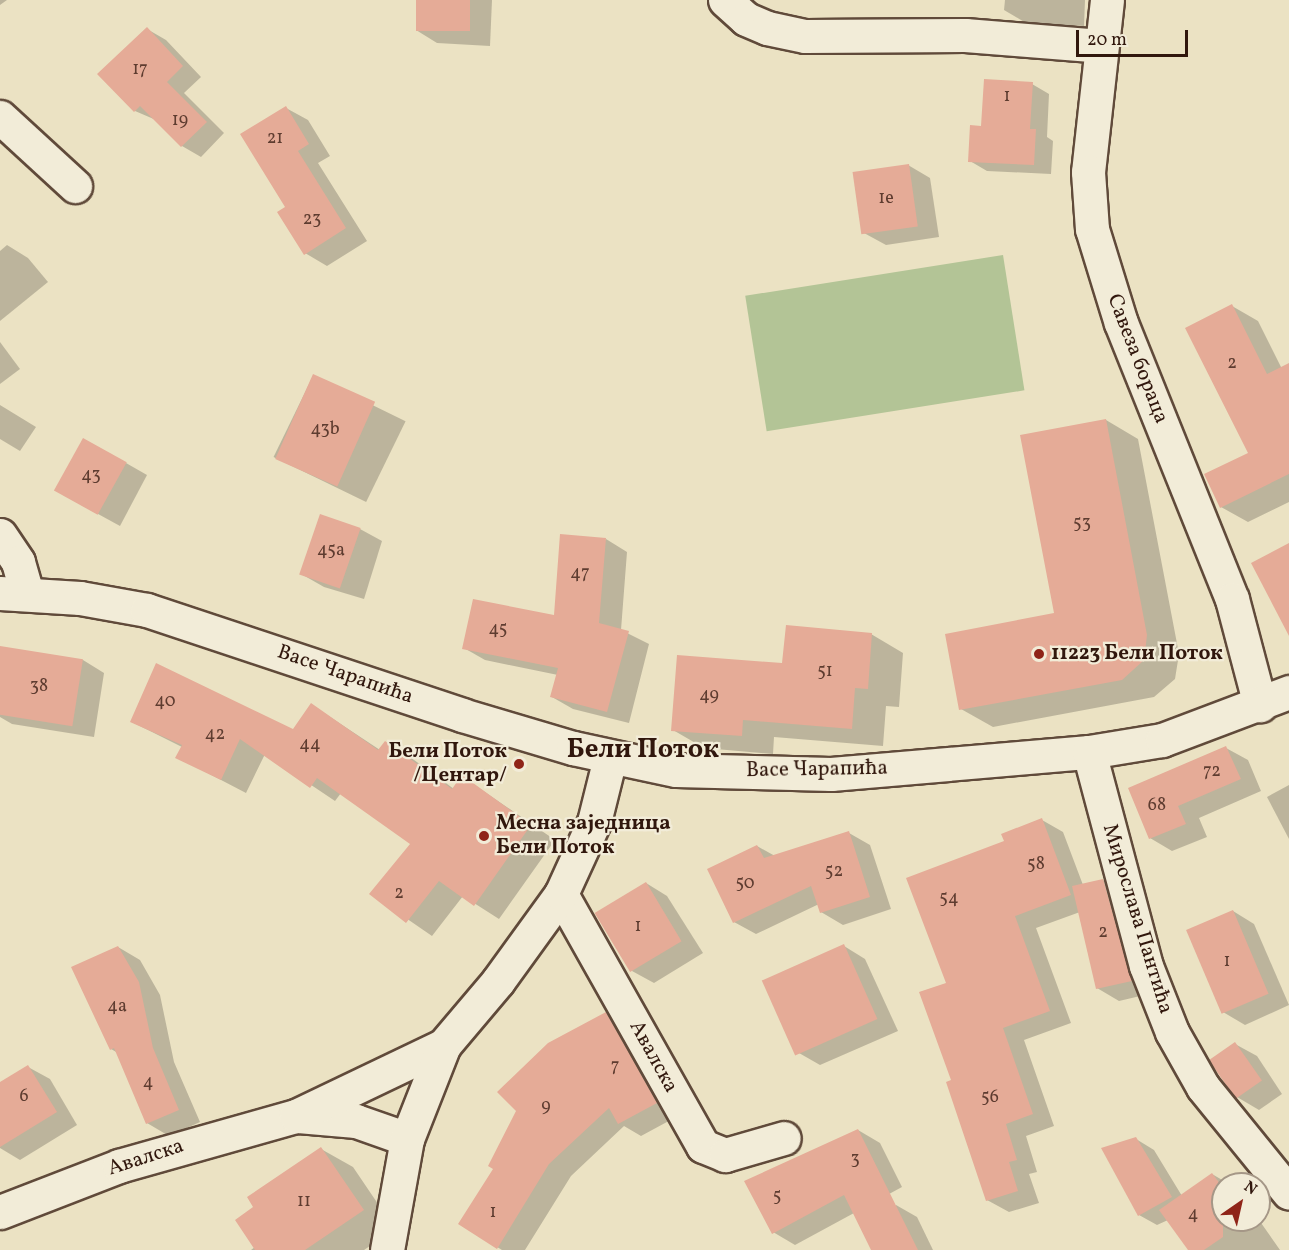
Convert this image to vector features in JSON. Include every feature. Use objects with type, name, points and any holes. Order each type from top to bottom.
[{"type":"street","points":[[725,0],[746,19],[767,28],[805,36],[965,35],[1101,46]]},
{"type":"street","name":"Савеза бораца","points":[[1107,0],[1088,172],[1092,229],[1121,323],[1232,599],[1275,699]]},
{"type":"street","points":[[0,117],[75,186]]},
{"type":"street","points":[[0,535],[18,562],[14,593]]},
{"type":"street","name":"Васе Чарапића","points":[[14,593],[147,610],[462,715],[610,758],[676,770],[831,774],[1089,752],[1162,740],[1275,699]]},
{"type":"street","name":"Мирослава Пантића","points":[[1089,752],[1146,966],[1172,1032],[1203,1087],[1289,1193]]},
{"type":"street","name":"Авалска","points":[[296,1116],[356,1121],[407,1139],[444,1045],[498,981],[561,894],[594,822],[610,758]]},
{"type":"street","name":"Авалска","points":[[561,894],[703,1146],[724,1155],[784,1138]]},
{"type":"street","name":"Авалска","points":[[0,1212],[119,1166],[296,1116],[444,1045]]},
{"type":"street","points":[[387,1250],[407,1139]]},
{"type":"green space","points":[[1003,255],[1024,390],[767,431],[745,296]]},
{"type":"building","points":[[416,0],[470,0],[470,31],[416,31]]},
{"type":"building","points":[[147,27],[183,66],[167,82],[207,122],[181,147],[140,106],[134,112],[97,74]]},
{"type":"building","points":[[984,79],[1033,82],[1030,129],[1036,129],[1034,165],[968,162],[970,125],[981,126]]},
{"type":"building","points":[[286,106],[309,144],[298,151],[346,228],[304,255],[277,212],[285,207],[240,134]]},
{"type":"building","points":[[909,164],[918,226],[861,234],[853,172]]},
{"type":"building","points":[[1232,304],[1267,374],[1289,363],[1289,474],[1220,508],[1204,474],[1248,453],[1185,328]]},
{"type":"building","points":[[313,374],[375,402],[337,487],[275,459]]},
{"type":"building","points":[[1106,419],[1147,635],[1144,660],[1122,680],[959,710],[945,634],[1054,613],[1020,435]]},
{"type":"building","points":[[83,438],[127,462],[98,515],[54,490]]},
{"type":"building","points":[[320,514],[361,528],[340,589],[299,575]]},
{"type":"building","points":[[560,534],[606,538],[599,623],[629,631],[607,712],[550,697],[558,668],[462,649],[473,599],[554,615]]},
{"type":"building","points":[[1289,543],[1289,636],[1251,563]]},
{"type":"building","points":[[786,625],[872,633],[868,689],[855,688],[852,729],[743,720],[742,736],[671,731],[677,655],[782,663]]},
{"type":"building","points":[[0,646],[83,659],[72,726],[0,715]]},
{"type":"building","points":[[156,663],[293,729],[311,703],[378,750],[385,741],[452,789],[462,775],[531,825],[474,906],[439,881],[406,923],[369,894],[410,844],[317,778],[310,788],[240,739],[221,780],[175,758],[182,745],[130,722]]},
{"type":"building","points":[[1226,746],[1241,779],[1178,806],[1186,824],[1149,839],[1128,788]]},
{"type":"building","points":[[1042,818],[1071,895],[1015,916],[1050,1011],[1003,1028],[1033,1114],[1006,1124],[1017,1160],[1009,1162],[1018,1191],[986,1201],[946,1082],[951,1080],[919,992],[946,983],[906,878],[1004,841],[1001,834]]},
{"type":"building","points":[[849,831],[870,897],[820,913],[811,886],[733,923],[707,869],[757,845],[764,858]]},
{"type":"building","points":[[1103,879],[1132,981],[1096,989],[1072,886]]},
{"type":"building","points":[[646,882],[682,941],[630,972],[595,913]]},
{"type":"building","points":[[1233,910],[1269,994],[1222,1014],[1186,930]]},
{"type":"building","points":[[844,944],[877,1019],[795,1056],[762,981]]},
{"type":"building","points":[[118,946],[139,982],[153,1048],[179,1110],[146,1124],[114,1048],[110,1050],[71,967]]},
{"type":"building","points":[[606,1012],[657,1103],[618,1124],[609,1108],[549,1164],[497,1249],[458,1224],[493,1169],[488,1166],[516,1111],[497,1092],[548,1043]]},
{"type":"building","points":[[1235,1042],[1262,1081],[1236,1099],[1209,1060]]},
{"type":"building","points":[[28,1065],[57,1112],[0,1147],[0,1082]]},
{"type":"building","points":[[858,1129],[918,1250],[871,1250],[844,1195],[772,1234],[744,1181]]},
{"type":"building","points":[[1136,1137],[1172,1197],[1138,1216],[1101,1148]]},
{"type":"building","points":[[321,1147],[364,1210],[305,1250],[255,1250],[235,1220],[253,1207],[247,1197]]},
{"type":"building","points":[[1211,1174],[1211,1232],[1223,1232],[1223,1237],[1204,1250],[1188,1250],[1159,1210]]},
{"type":"place","name":"11223 Бели Поток","points":[[1039,654]]},
{"type":"place","name":"Бели Поток /Центар/","points":[[519,764]]},
{"type":"place","name":"Месна заједница Бели Поток","points":[[484,836]]},
{"type":"district","name":"Бели Поток","points":[[643,751]]}]
